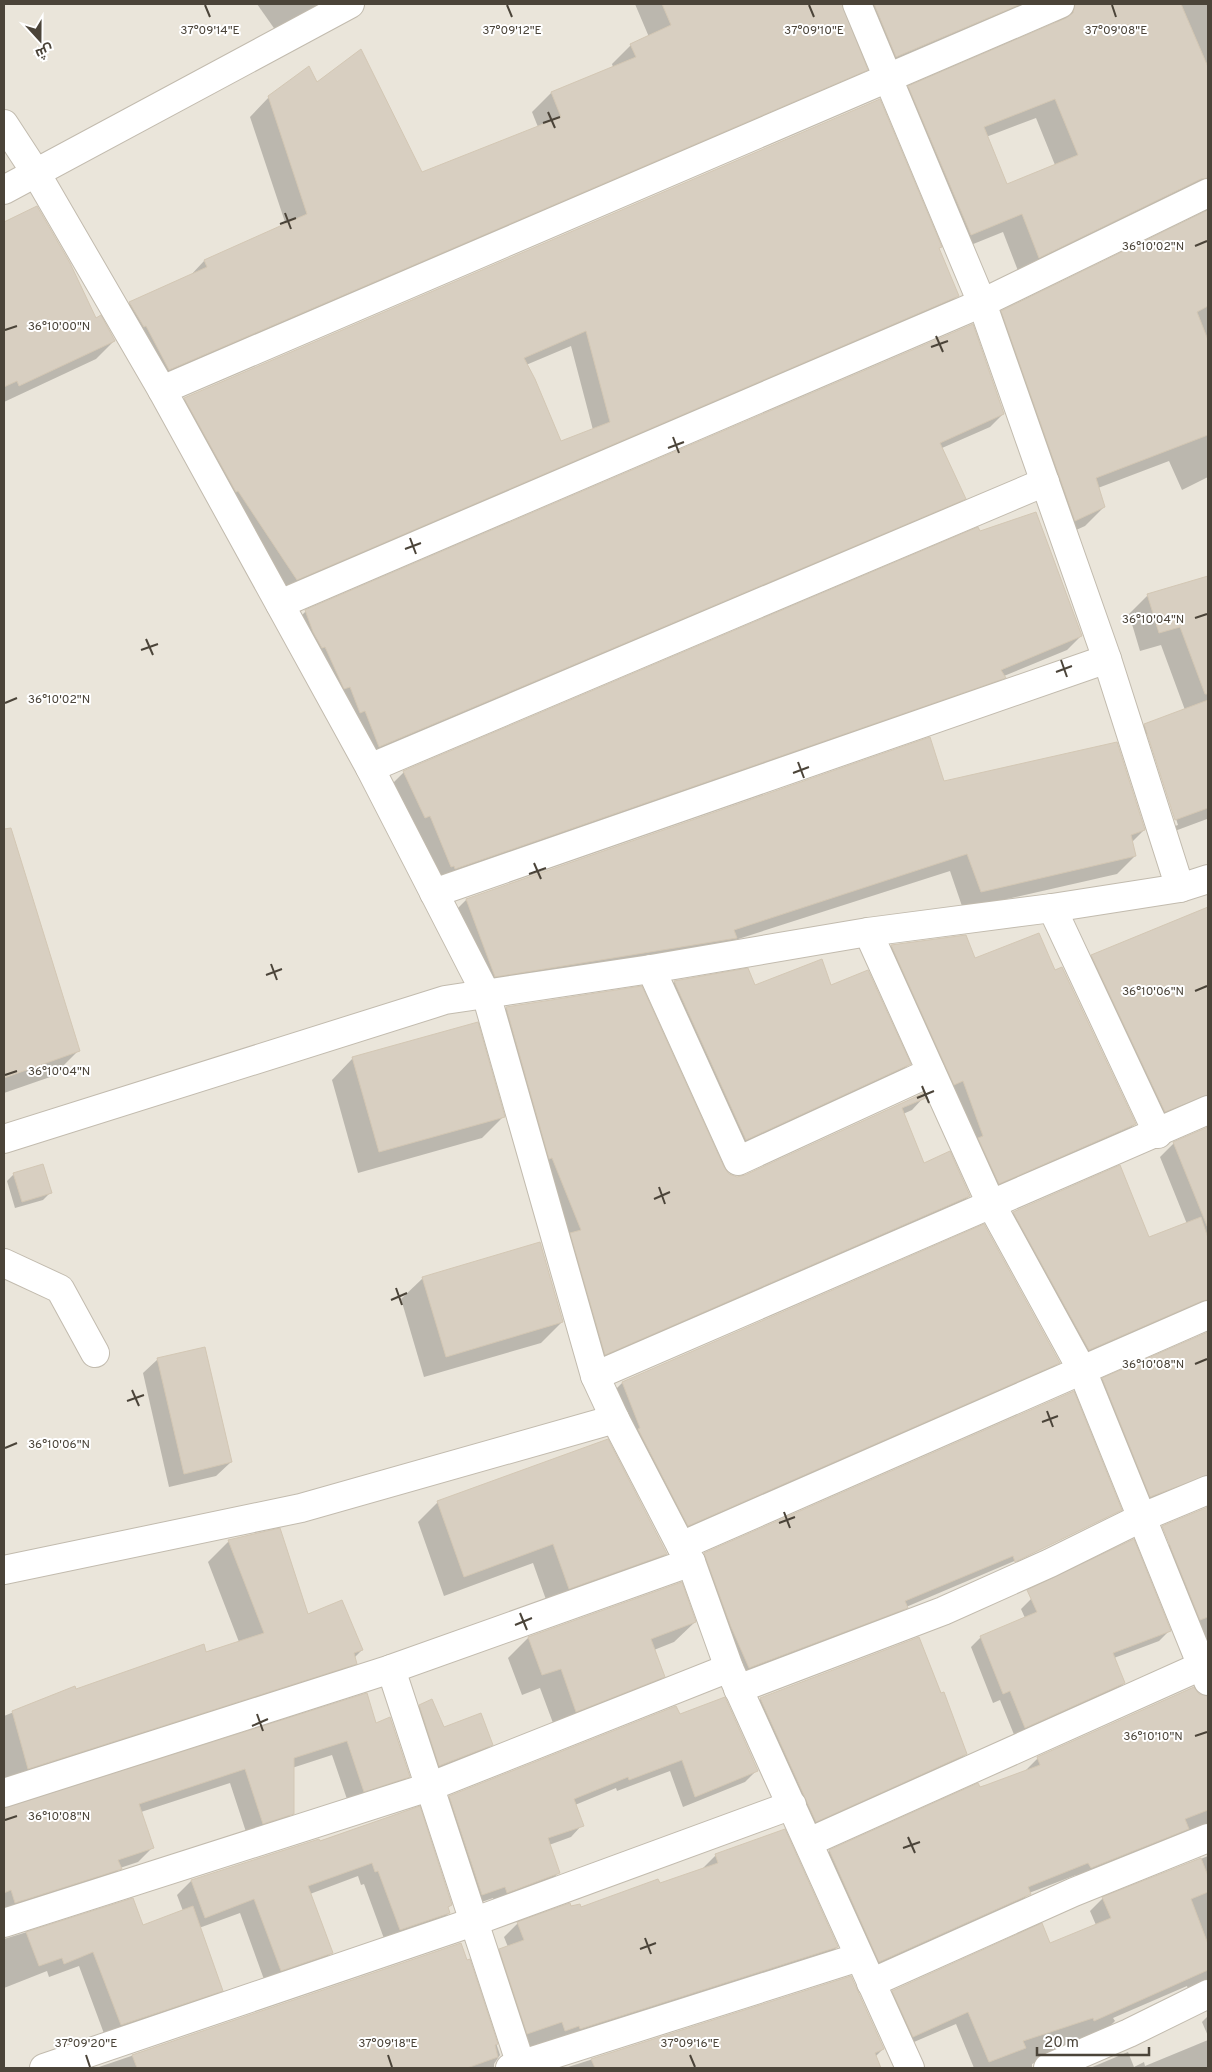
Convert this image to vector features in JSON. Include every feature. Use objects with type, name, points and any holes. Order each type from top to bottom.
[{"type":"street","points":[[4,190],[350,4]]},
{"type":"street","points":[[857,4],[982,304],[1107,659],[1180,888]]},
{"type":"street","points":[[162,390],[1060,4]]},
{"type":"street","points":[[4,124],[36,173],[162,390],[370,768],[486,994],[595,1376],[615,1419],[686,1554],[733,1678],[910,2068]]},
{"type":"street","points":[[280,604],[982,304],[1208,193]]},
{"type":"street","points":[[370,768],[1044,482]]},
{"type":"street","points":[[434,893],[1107,659]]},
{"type":"street","points":[[4,1139],[445,1000],[651,969],[868,932],[1052,908],[1180,888],[1208,878]]},
{"type":"street","points":[[1052,908],[1158,1134]]},
{"type":"street","points":[[809,1842],[1206,1670],[1082,1370],[991,1204],[868,932]]},
{"type":"street","points":[[651,969],[738,1161],[931,1072]]},
{"type":"street","points":[[595,1376],[991,1204],[1158,1134],[1208,1110]]},
{"type":"street","points":[[4,1264],[60,1289],[95,1352]]},
{"type":"street","points":[[4,1793],[391,1669],[686,1554],[1082,1370],[1208,1315]]},
{"type":"street","points":[[4,1570],[301,1508],[615,1419]]},
{"type":"street","points":[[4,1923],[429,1787],[733,1678],[943,1611],[1050,1563],[1143,1517],[1208,1490]]},
{"type":"street","points":[[391,1669],[473,1922],[517,2067],[859,1957]]},
{"type":"street","points":[[44,2068],[473,1922],[792,1805]]},
{"type":"street","points":[[871,1983],[1074,1892],[1208,1838]]},
{"type":"street","points":[[1048,2068],[1129,2033],[1208,1994]]},
{"type":"shaded area","points":[[4,4],[1208,4],[1208,2068],[4,2068]]},
{"type":"building","points":[[662,4],[842,4],[868,70],[169,370],[146,326],[144,327],[129,302],[207,267],[204,260],[307,214],[268,96],[309,66],[317,82],[361,49],[422,172],[561,117],[551,92],[636,57],[630,44],[671,25]]},
{"type":"building","points":[[874,4],[1021,4],[896,57]]},
{"type":"building","points":[[1075,4],[1181,4],[1208,67],[1208,178],[1201,179],[1039,258],[1022,214],[971,235],[908,86],[1066,18],[1073,13]],"holes":[[[1055,99],[1078,155],[1007,184],[984,127]]]},
{"type":"building","points":[[880,99],[942,247],[939,248],[959,296],[297,580],[238,491],[236,492],[184,398]],"holes":[[[586,331],[610,422],[561,441],[524,358]]]},
{"type":"building","points":[[37,206],[70,263],[96,318],[101,315],[115,341],[19,386],[17,381],[4,387],[4,222]]},
{"type":"building","points":[[1208,210],[1208,306],[1197,312],[1208,340],[1208,435],[1096,478],[1105,507],[1075,521],[1001,311]]},
{"type":"building","points":[[973,324],[1004,414],[940,443],[966,499],[379,747],[365,711],[360,713],[350,687],[344,689],[325,647],[322,648],[313,632],[305,610]]},
{"type":"building","points":[[1036,512],[1082,636],[1001,670],[1006,678],[455,869],[454,866],[451,867],[430,816],[425,818],[403,771],[978,527],[980,531]]},
{"type":"building","points":[[1208,576],[1208,694],[1205,694],[1180,627],[1159,633],[1147,594]]},
{"type":"building","points":[[1208,700],[1208,808],[1175,820],[1144,724]]},
{"type":"building","points":[[930,737],[944,781],[1117,742],[1145,830],[1131,835],[1136,856],[981,892],[967,854],[734,930],[737,938],[495,977],[466,899]]},
{"type":"building","points":[[11,828],[80,1051],[4,1078],[4,829]]},
{"type":"building","points":[[1208,907],[1208,1095],[1165,1112],[1091,955]]},
{"type":"building","points":[[1039,933],[1055,970],[1062,967],[1136,1124],[999,1184],[978,1138],[983,1136],[963,1081],[954,1085],[891,945],[966,935],[975,958]]},
{"type":"building","points":[[822,959],[831,985],[868,970],[911,1064],[746,1140],[674,981],[748,968],[755,985]]},
{"type":"building","points":[[642,986],[724,1167],[729,1174],[737,1177],[745,1175],[924,1093],[926,1098],[902,1108],[924,1163],[950,1151],[970,1196],[605,1355],[570,1233],[581,1230],[552,1158],[549,1159],[506,1007]]},
{"type":"building","points":[[478,1022],[505,1117],[379,1152],[352,1057]]},
{"type":"building","points":[[1208,1127],[1208,1226],[1207,1226],[1173,1142]]},
{"type":"building","points":[[43,1164],[52,1193],[22,1202],[13,1173]]},
{"type":"building","points":[[1120,1165],[1149,1237],[1201,1217],[1208,1238],[1208,1300],[1089,1350],[1013,1212]]},
{"type":"building","points":[[984,1224],[1060,1363],[688,1526],[638,1429],[640,1428],[622,1382]]},
{"type":"building","points":[[540,1242],[563,1322],[446,1357],[422,1277]]},
{"type":"building","points":[[1208,1332],[1208,1475],[1150,1497],[1102,1378]]},
{"type":"building","points":[[205,1347],[232,1462],[184,1474],[157,1358]]},
{"type":"building","points":[[1074,1391],[1122,1510],[1015,1562],[1013,1556],[905,1601],[908,1608],[749,1668],[731,1627],[704,1553]]},
{"type":"building","points":[[608,1439],[667,1554],[569,1589],[553,1544],[464,1577],[437,1501]]},
{"type":"building","points":[[1208,1507],[1208,1617],[1200,1620],[1162,1526]]},
{"type":"building","points":[[280,1528],[308,1614],[342,1600],[363,1650],[354,1653],[357,1664],[28,1769],[12,1711],[75,1686],[76,1689],[204,1644],[206,1652],[264,1633],[228,1540]]},
{"type":"building","points":[[1134,1539],[1171,1631],[1113,1653],[1125,1683],[1025,1728],[1010,1691],[1003,1694],[980,1636],[1037,1612],[1027,1590]]},
{"type":"building","points":[[682,1582],[696,1622],[651,1639],[665,1677],[576,1712],[561,1669],[542,1675],[528,1637]]},
{"type":"building","points":[[919,1637],[941,1693],[944,1692],[967,1754],[816,1822],[760,1698]]},
{"type":"building","points":[[1194,1687],[1199,1694],[1208,1696],[1208,1810],[1185,1819],[1189,1829],[1091,1868],[1088,1863],[1028,1887],[1031,1894],[879,1962],[829,1850],[978,1783],[980,1787],[1040,1765],[1037,1757]]},
{"type":"building","points":[[367,1693],[376,1723],[390,1717],[410,1777],[364,1792],[347,1741],[294,1758],[294,1814],[263,1824],[245,1769],[139,1804],[154,1848],[118,1860],[122,1869],[15,1903],[11,1890],[4,1893],[4,1808]]},
{"type":"building","points":[[725,1697],[758,1771],[695,1797],[682,1760],[629,1780],[628,1777],[574,1799],[584,1826],[548,1838],[560,1873],[507,1893],[505,1887],[482,1895],[449,1796],[676,1706],[680,1714]]},
{"type":"building","points":[[432,1699],[444,1727],[481,1713],[493,1745],[439,1766],[419,1705]]},
{"type":"building","points":[[420,1806],[452,1905],[448,1907],[450,1913],[400,1930],[378,1871],[375,1872],[372,1863],[308,1886],[333,1953],[281,1971],[254,1899],[205,1918],[191,1880],[319,1839],[320,1841]]},
{"type":"building","points":[[785,1829],[838,1947],[580,2029],[579,2026],[565,2031],[562,2022],[527,2034],[499,1949],[524,1940],[517,1922],[570,1903],[571,1906],[580,1904],[581,1907],[658,1879],[660,1883],[718,1863],[715,1854]]},
{"type":"building","points":[[1201,1858],[1208,1876],[1208,1892],[1191,1899],[1208,1944],[1208,1970],[1094,2021],[1093,2018],[1023,2041],[1026,2048],[989,2062],[968,2012],[913,2037],[892,1991],[1042,1923],[1050,1943],[1111,1918],[1102,1897]]},
{"type":"building","points":[[133,1898],[143,1925],[193,1906],[223,1991],[121,2025],[93,1952],[64,1964],[62,1958],[39,1966],[26,1932]]},
{"type":"building","points":[[461,1943],[467,1960],[470,1959],[498,2044],[495,2045],[498,2057],[467,2068],[137,2068],[132,2055]]},
{"type":"building","points":[[851,1976],[884,2049],[875,2053],[881,2068],[595,2068],[591,2059]]}]
